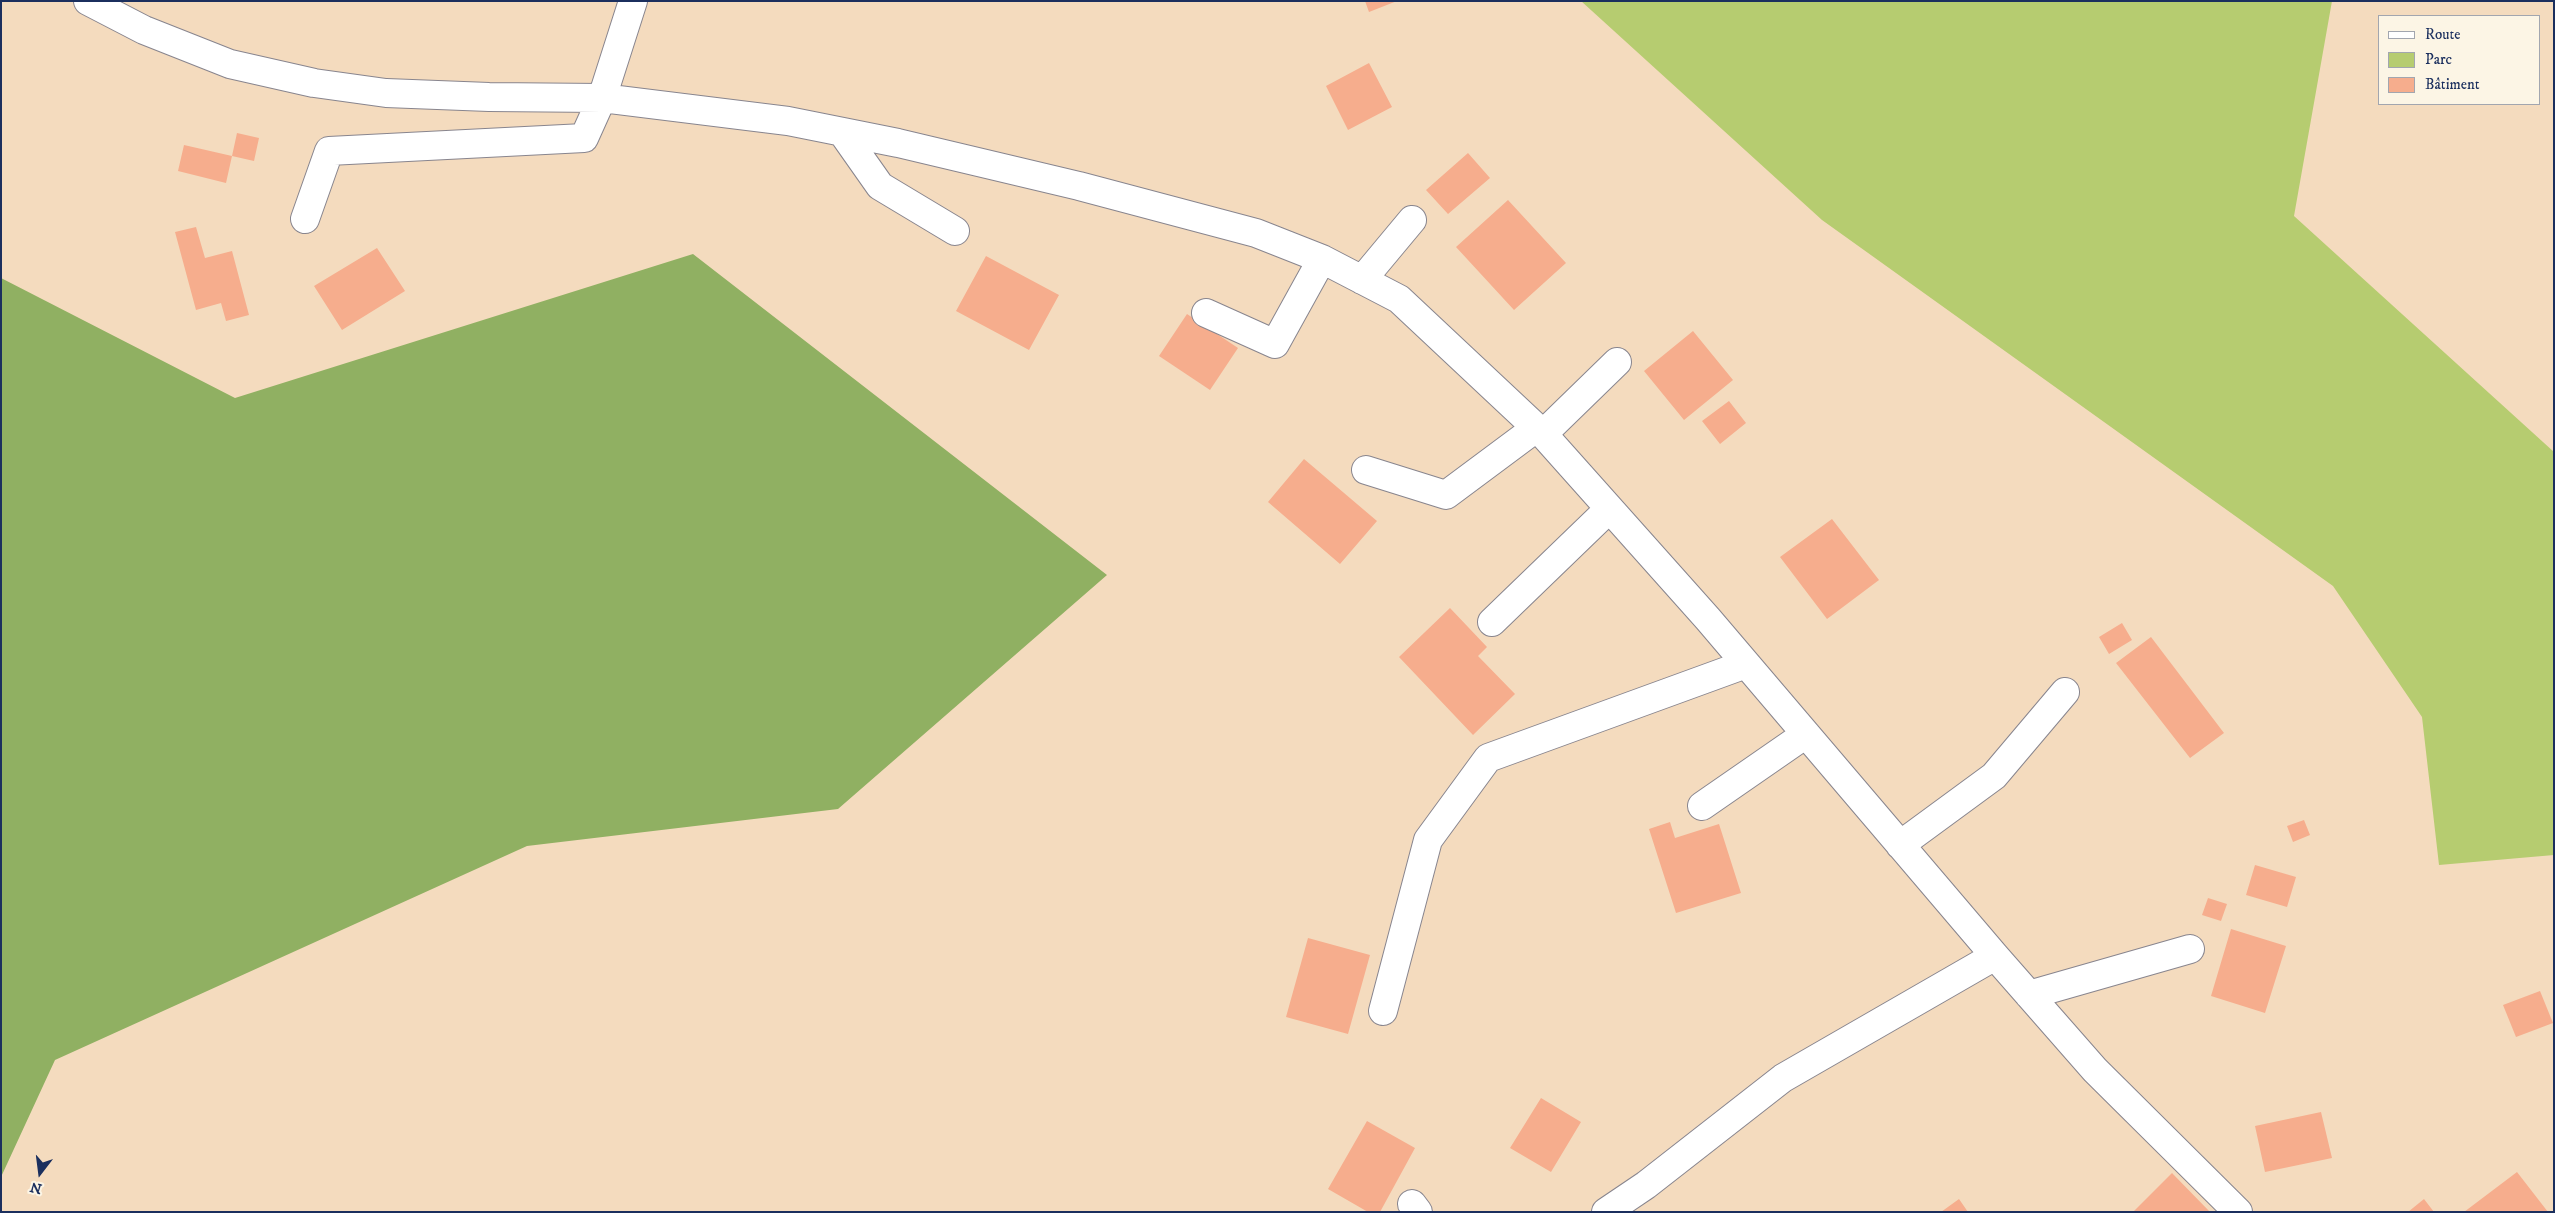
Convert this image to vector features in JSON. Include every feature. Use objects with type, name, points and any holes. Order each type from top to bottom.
[{"type":"street","points":[[88,1],[144,30],[230,64],[314,83],[386,93],[489,97],[602,98],[788,121],[842,132],[1079,186],[1256,233],[1322,259],[1399,299],[1539,431],[1746,664],[1995,956],[2096,1070],[2238,1212]]},
{"type":"street","points":[[305,219],[329,151],[584,138],[602,98],[633,1]]},
{"type":"street","points":[[842,132],[880,186],[955,231]]},
{"type":"street","points":[[1362,280],[1412,220]]},
{"type":"street","points":[[1206,313],[1275,344],[1322,259]]},
{"type":"street","points":[[1366,470],[1446,494],[1539,431],[1617,362]]},
{"type":"street","points":[[1492,622],[1609,508]]},
{"type":"street","points":[[1383,1011],[1428,840],[1488,758],[1746,664]]},
{"type":"street","points":[[1900,845],[1994,776],[2065,692]]},
{"type":"street","points":[[1702,806],[1806,734]]},
{"type":"street","points":[[2029,995],[2190,949]]},
{"type":"street","points":[[1606,1212],[1646,1185],[1783,1078],[1995,956]]},
{"type":"green space","points":[[1581,1],[2332,1],[2294,216],[2554,452],[2554,855],[2439,865],[2422,717],[2333,586],[1822,220]]},
{"type":"green space","points":[[693,254],[1107,575],[838,809],[527,846],[55,1060],[1,1177],[1,278],[235,398]]},
{"type":"building","points":[[1365,1],[1397,1],[1369,12]]},
{"type":"building","points":[[1369,63],[1392,107],[1348,130],[1326,86]]},
{"type":"building","points":[[237,133],[259,138],[254,161],[232,156]]},
{"type":"building","points":[[184,145],[232,156],[226,183],[178,171]]},
{"type":"building","points":[[1468,153],[1490,178],[1448,214],[1426,190]]},
{"type":"building","points":[[1508,200],[1566,263],[1514,310],[1456,247]]},
{"type":"building","points":[[196,227],[205,258],[232,251],[249,315],[226,321],[221,303],[196,310],[175,232]]},
{"type":"building","points":[[377,248],[405,291],[342,330],[314,286]]},
{"type":"building","points":[[986,256],[1059,295],[1029,350],[956,311]]},
{"type":"building","points":[[1187,314],[1238,348],[1210,390],[1159,356]]},
{"type":"building","points":[[1693,331],[1733,380],[1684,420],[1644,371]]},
{"type":"building","points":[[1729,401],[1746,423],[1720,444],[1702,421]]},
{"type":"building","points":[[1304,459],[1377,521],[1340,564],[1268,502]]},
{"type":"building","points":[[1832,519],[1879,580],[1827,619],[1780,557]]},
{"type":"building","points":[[1450,608],[1487,647],[1478,656],[1515,694],[1473,735],[1399,657]]},
{"type":"building","points":[[2122,623],[2132,640],[2109,654],[2099,637]]},
{"type":"building","points":[[2151,637],[2224,733],[2190,758],[2116,663]]},
{"type":"building","points":[[2304,820],[2310,835],[2293,842],[2287,826]]},
{"type":"building","points":[[1670,822],[1675,838],[1719,824],[1741,893],[1676,913],[1649,829]]},
{"type":"building","points":[[2255,865],[2296,877],[2287,907],[2246,895]]},
{"type":"building","points":[[2208,898],[2227,904],[2221,921],[2202,915]]},
{"type":"building","points":[[2231,929],[2286,946],[2265,1013],[2211,996]]},
{"type":"building","points":[[1308,938],[1370,955],[1348,1034],[1286,1017]]},
{"type":"building","points":[[2540,991],[2553,1023],[2516,1037],[2503,1005]]},
{"type":"building","points":[[1541,1098],[1581,1122],[1551,1172],[1510,1148]]},
{"type":"building","points":[[2321,1112],[2332,1158],[2265,1172],[2255,1126]]},
{"type":"building","points":[[1367,1121],[1415,1148],[1380,1212],[1368,1212],[1328,1189]]},
{"type":"building","points":[[2517,1172],[2548,1212],[2464,1212]]},
{"type":"building","points":[[2172,1173],[2210,1212],[2133,1212]]},
{"type":"building","points":[[1959,1199],[1968,1212],[1941,1212]]},
{"type":"building","points":[[2424,1199],[2434,1212],[2408,1212]]}]
